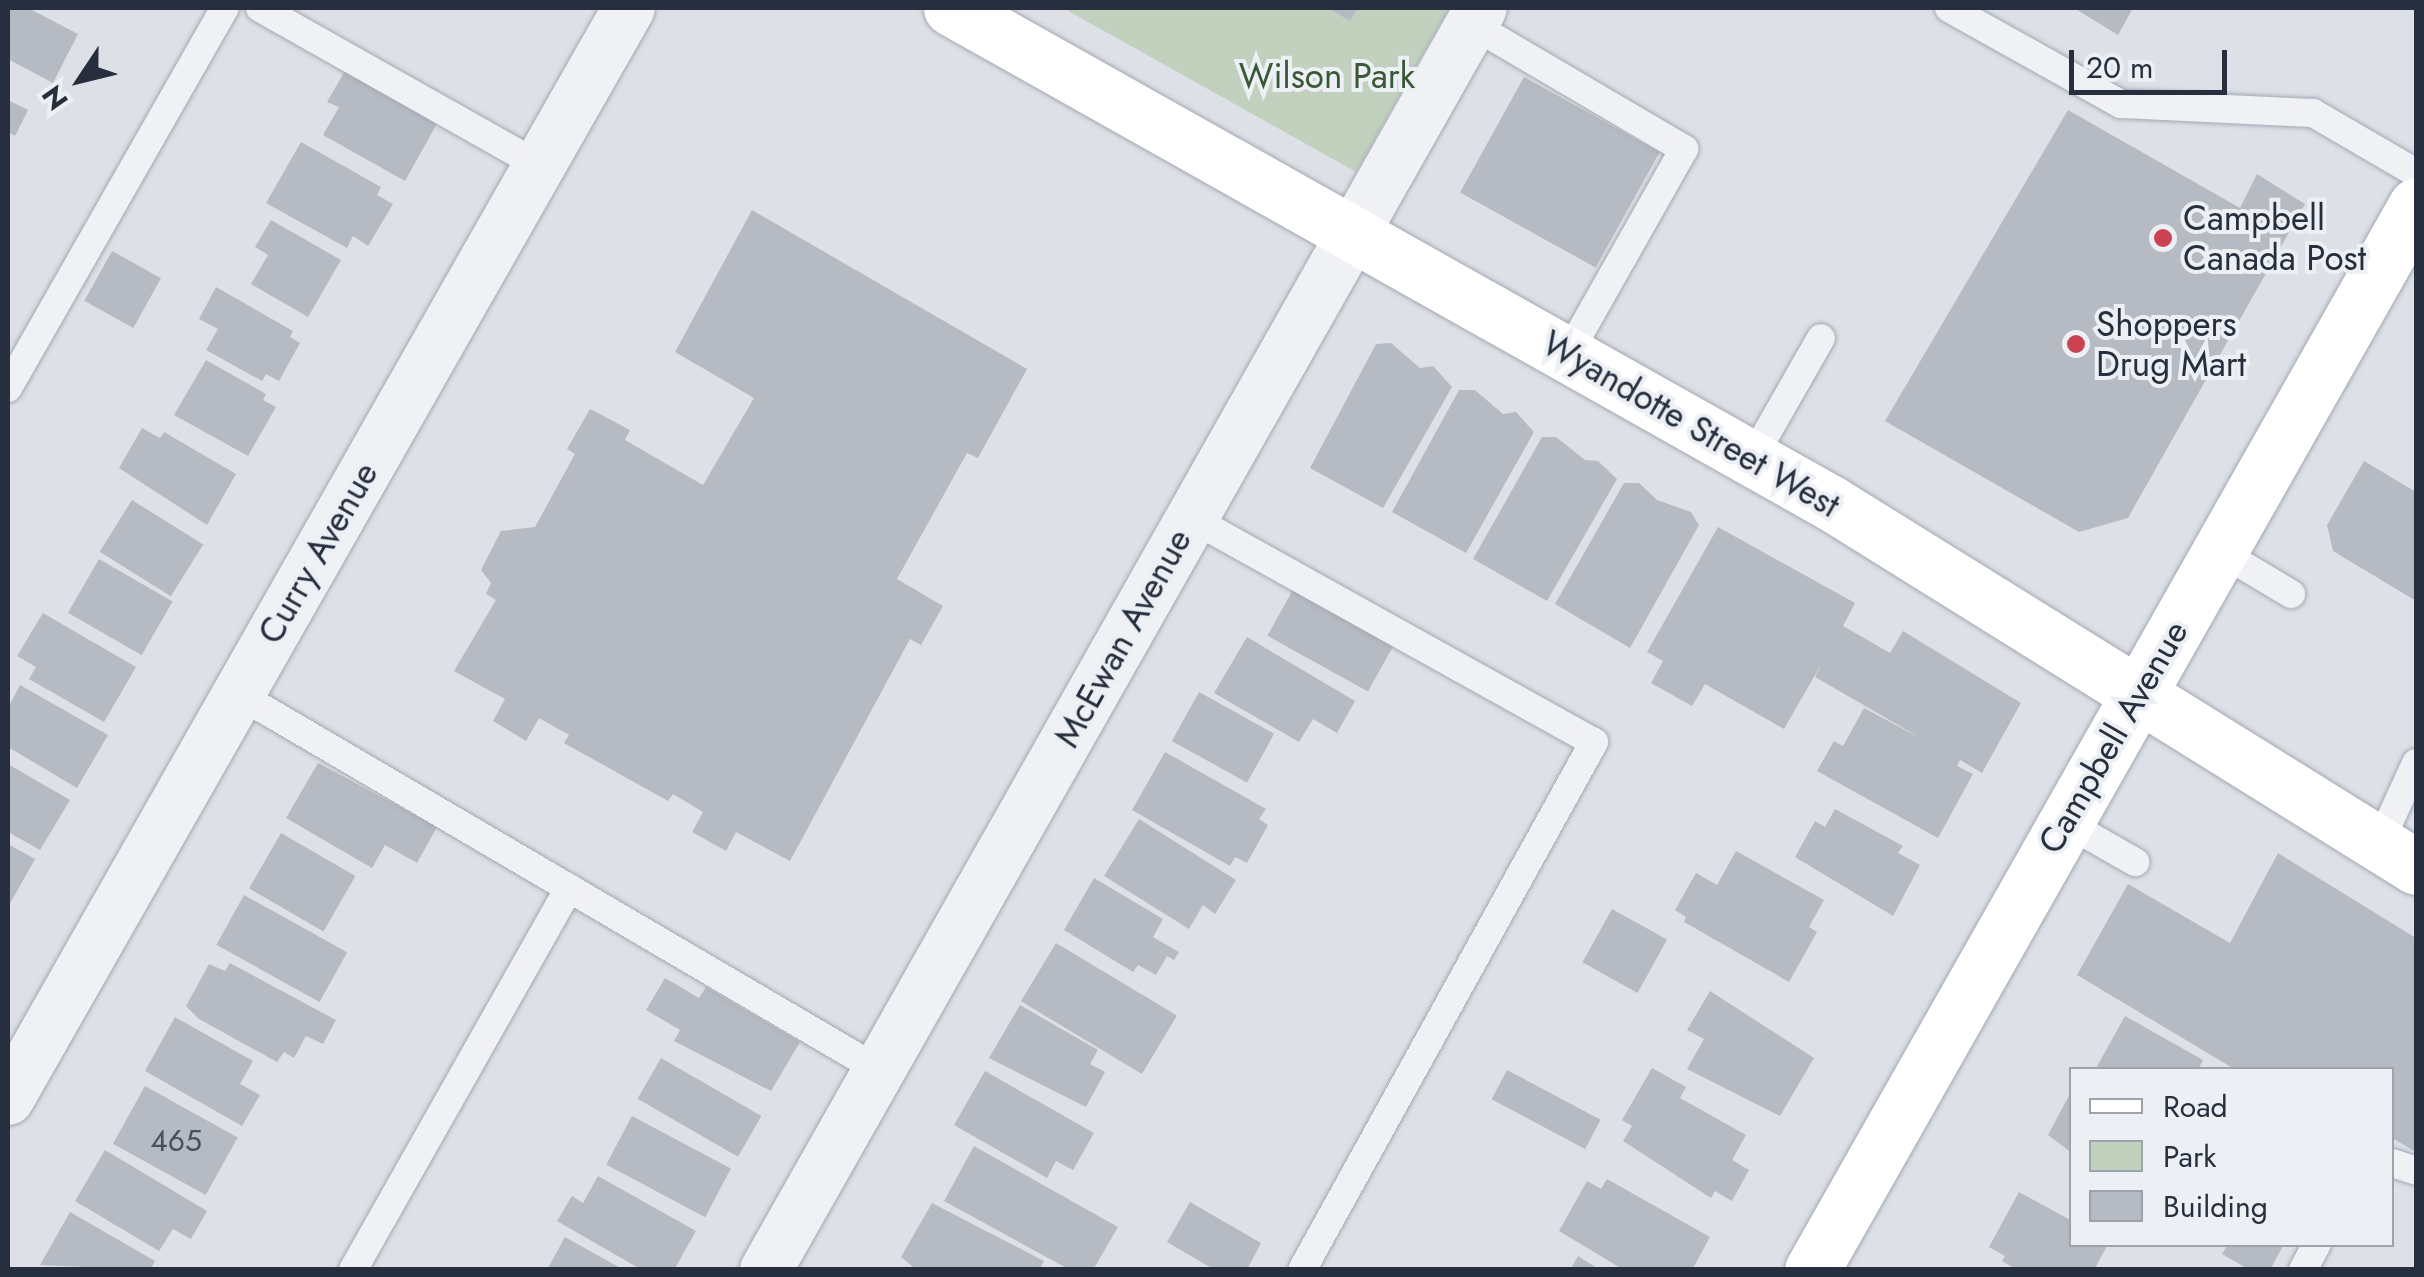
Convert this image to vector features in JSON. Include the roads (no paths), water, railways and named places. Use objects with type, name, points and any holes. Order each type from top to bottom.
[{"type":"main road","name":"Wyandotte Street West","points":[[951,8],[1752,459],[2398,855]]},
{"type":"main road","name":"Campbell Avenue","points":[[1812,1270],[2416,205]]},
{"type":"street","name":"Curry Avenue","points":[[8,1099],[629,8]]},
{"type":"street","name":"McEwan Avenue","points":[[766,1270],[1476,16]]},
{"type":"lane","points":[[8,388],[226,8]]},
{"type":"lane","points":[[260,8],[539,165]]},
{"type":"lane","points":[[1949,8],[2120,104],[2312,113],[2416,174]]},
{"type":"lane","points":[[1476,16],[1684,149],[1568,354]]},
{"type":"lane","points":[[1752,459],[1821,338]]},
{"type":"lane","points":[[1191,518],[1594,742],[1302,1270]]},
{"type":"lane","points":[[2219,551],[2291,594]]},
{"type":"lane","points":[[238,694],[879,1070]]},
{"type":"lane","points":[[2398,855],[2416,763]]},
{"type":"lane","points":[[2065,822],[2134,862]]},
{"type":"lane","points":[[353,1270],[570,888]]},
{"type":"lane","points":[[2303,1270],[2315,1247]]},
{"type":"place","name":"Campbell Canada Post","points":[[2163,238]]},
{"type":"place","name":"Shoppers Drug Mart","points":[[2076,344]]},
{"type":"park label","name":"Wilson Park","points":[[1327,76]]}]
